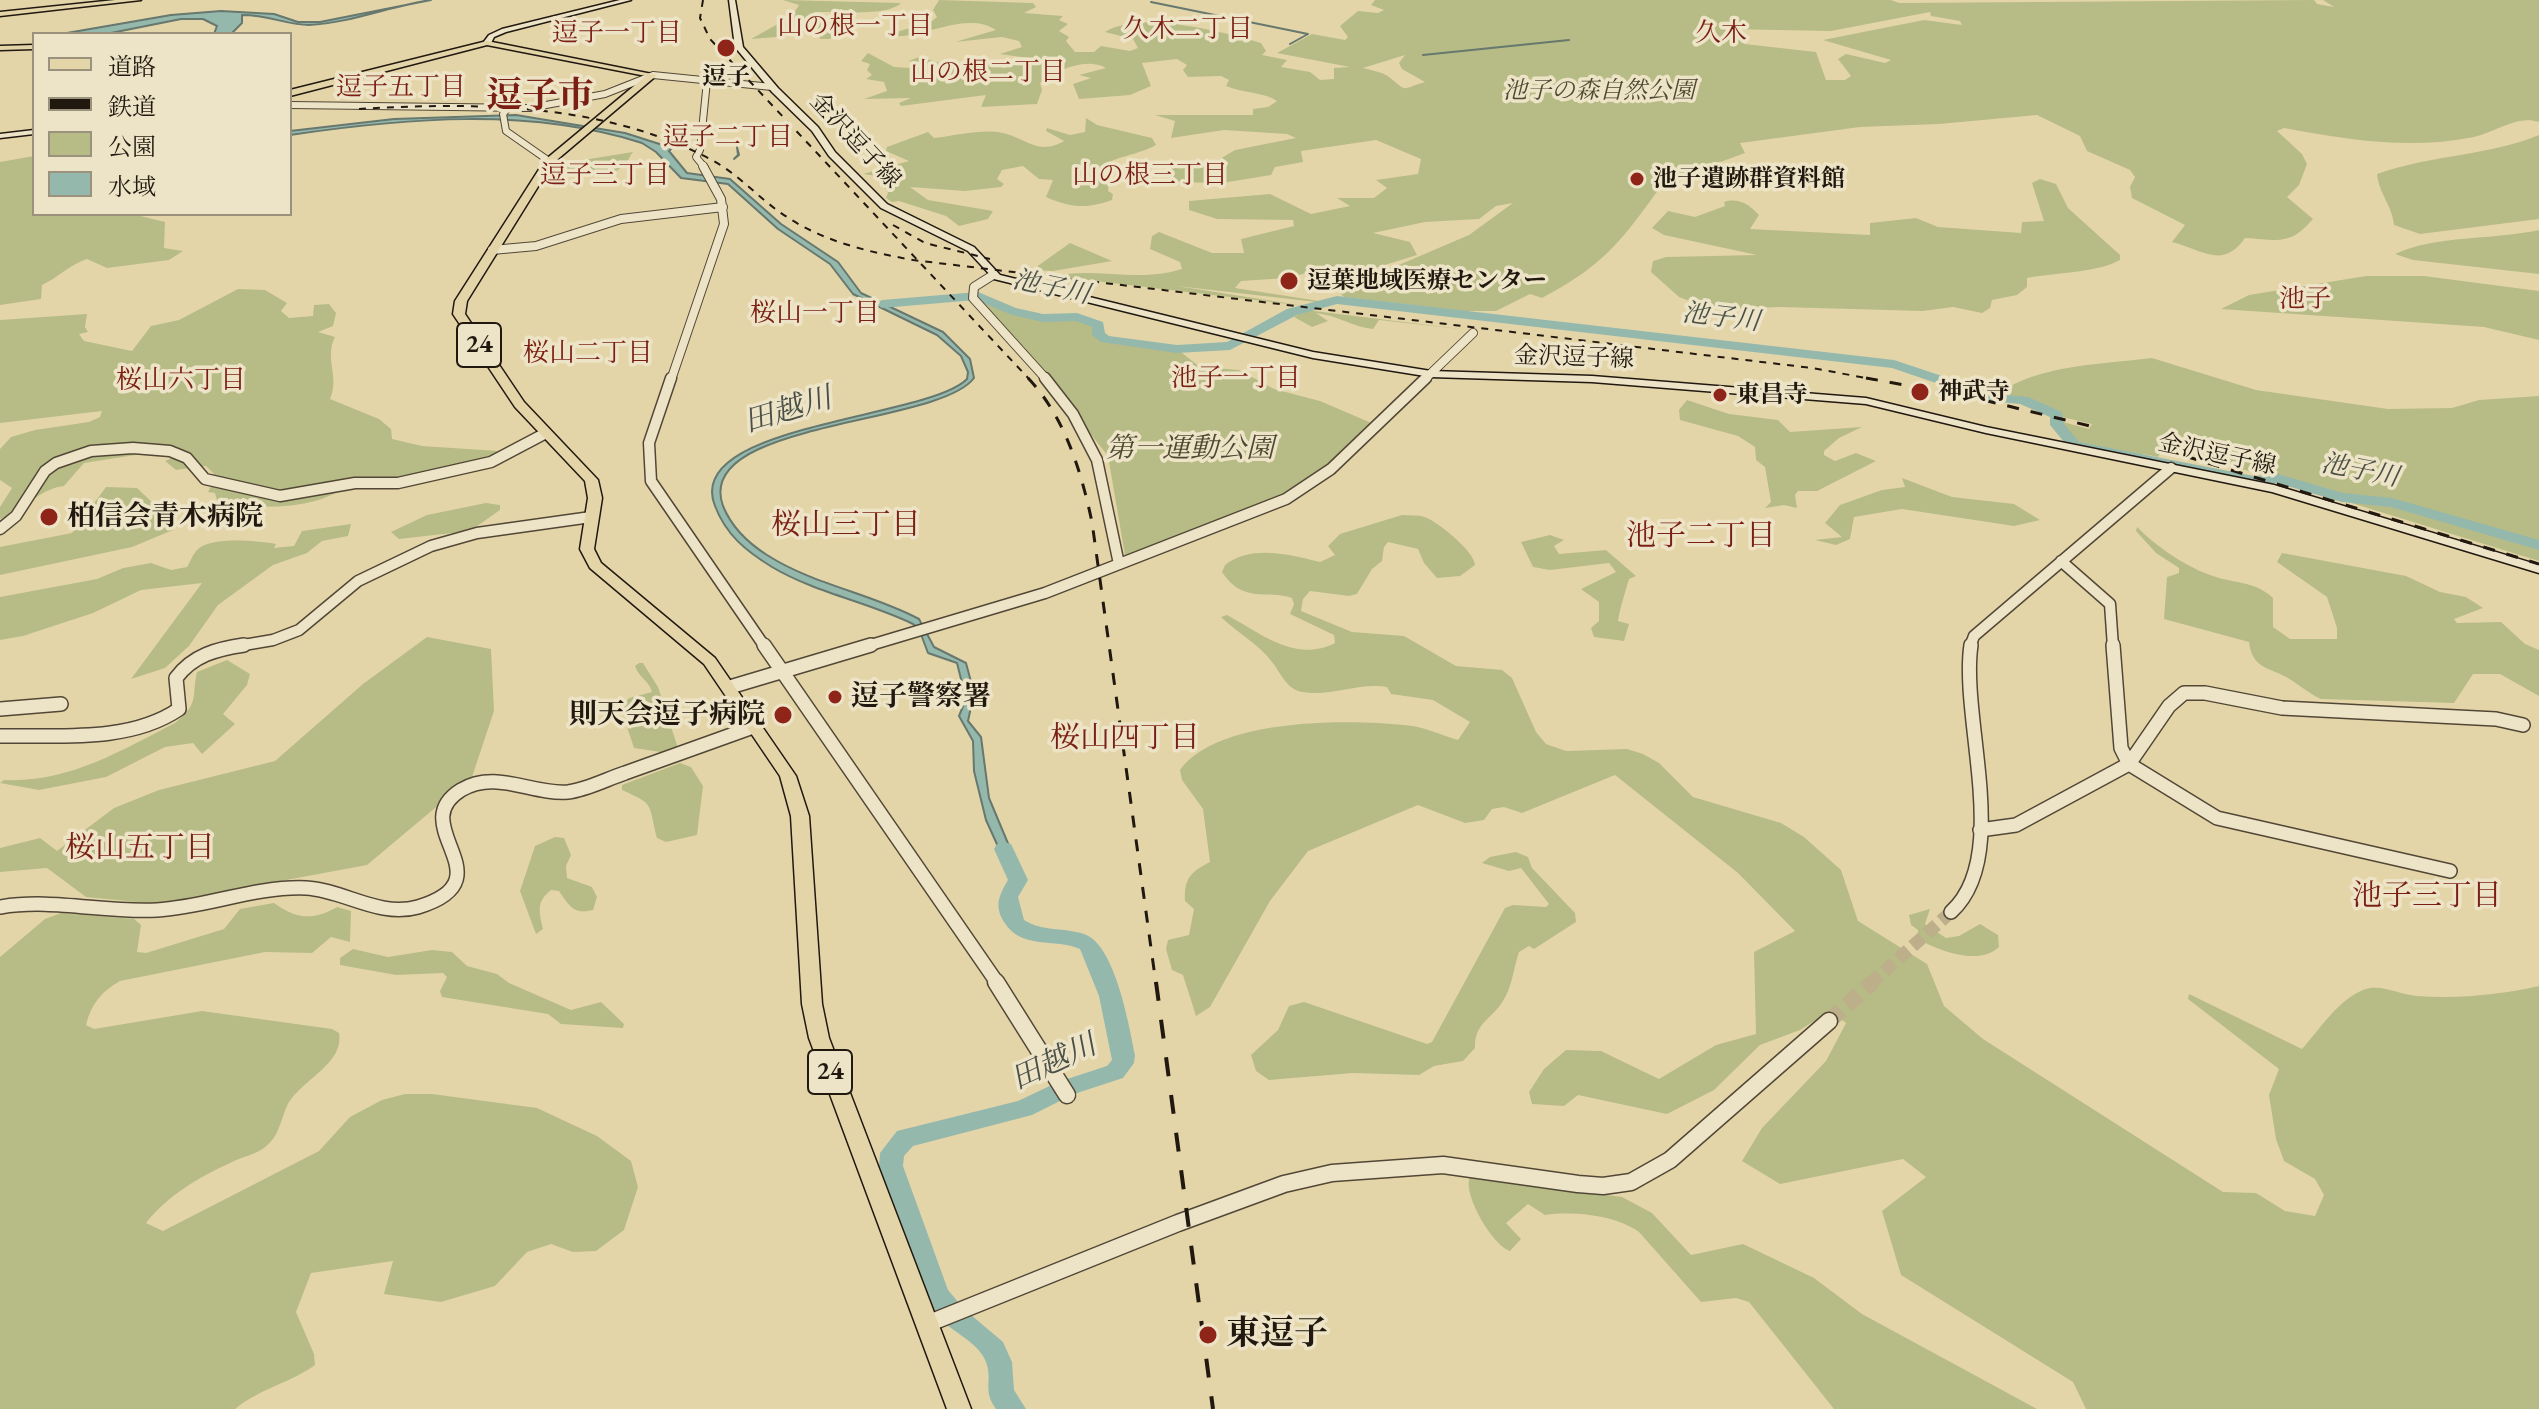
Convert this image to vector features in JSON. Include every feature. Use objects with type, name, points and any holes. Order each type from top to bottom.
[{"type":"main road","points":[[0,14],[137,0]]},
{"type":"main road","points":[[487,43],[491,36],[504,30],[628,0]]},
{"type":"main road","name":"金沢逗子線","points":[[732,0],[738,45],[772,87],[812,126],[824,146],[877,200],[897,214],[971,249],[993,275],[1332,359],[1431,374],[1592,379],[1840,398],[2289,493],[2539,569]]},
{"type":"main road","points":[[292,92],[487,43],[653,75]]},
{"type":"main road","points":[[0,48],[32,47]]},
{"type":"main road","name":"24","points":[[653,75],[632,87],[549,161],[461,301],[459,314],[519,404],[591,480],[595,493],[587,549],[595,565],[703,654],[730,687],[788,776],[797,798],[812,1004],[819,1038],[959,1409]]},
{"type":"main road","points":[[0,136],[32,132]]},
{"type":"street","points":[[653,75],[772,87]]},
{"type":"street","points":[[707,81],[700,150],[696,157],[713,179],[723,207],[724,224],[649,443],[648,469],[658,494],[1023,1021],[1064,1089]]},
{"type":"street","points":[[292,105],[540,106],[632,87]]},
{"type":"street","points":[[509,107],[504,117],[507,132],[549,161]]},
{"type":"street","points":[[492,250],[537,248],[589,227],[644,214],[723,207]]},
{"type":"street","points":[[993,275],[978,283],[973,296],[1060,395],[1086,436],[1103,481],[1119,564]]},
{"type":"street","points":[[730,687],[1052,591],[1255,512],[1309,485],[1331,469],[1473,333]]},
{"type":"street","points":[[0,529],[21,513],[47,469],[66,458],[92,451],[146,449],[171,452],[193,463],[205,479],[280,496],[355,483],[410,481],[459,470],[500,458],[546,433]]},
{"type":"street","points":[[1951,912],[1969,895],[1981,850],[1970,645],[1981,627],[2171,468]]},
{"type":"street","points":[[0,736],[120,730],[156,724],[179,709],[176,678],[195,659],[300,630],[353,584],[395,560],[507,527],[543,526],[591,517]]},
{"type":"street","points":[[2061,561],[2110,604],[2121,748],[2129,764],[2217,818],[2450,871]]},
{"type":"street","points":[[1980,830],[2016,825],[2129,764],[2169,706],[2179,695],[2192,692],[2282,708],[2496,719],[2523,725]]},
{"type":"street","points":[[0,709],[61,704]]},
{"type":"street","points":[[0,907],[44,901],[160,910],[304,888],[341,893],[382,910],[411,908],[446,893],[460,874],[459,859],[440,826],[439,816],[452,797],[467,789],[505,780],[549,792],[570,792],[756,726]]},
{"type":"street","points":[[927,1324],[1178,1223],[1284,1184],[1332,1173],[1443,1165],[1578,1184],[1603,1186],[1631,1182],[1670,1160],[1829,1021]]},
{"type":"green space","points":[[783,0],[901,3],[873,12],[815,12],[812,15],[827,17],[831,24],[848,25],[830,39],[820,39],[819,34],[786,30],[781,33],[790,36],[751,39],[792,16],[799,5]]},
{"type":"green space","name":"池子の森自然公園","points":[[939,0],[1033,3],[1036,7],[1024,13],[1063,16],[1059,20],[1068,24],[1059,31],[1069,37],[1066,41],[1075,52],[1094,52],[1101,46],[1130,51],[1138,48],[1133,39],[1105,32],[1120,26],[1139,23],[1182,25],[1261,43],[1266,51],[1262,55],[1287,60],[1281,67],[1310,72],[1320,80],[1334,79],[1334,68],[1350,67],[1277,53],[1312,34],[1345,40],[1348,37],[1340,26],[1358,11],[1378,13],[1384,10],[1371,5],[1375,0],[1891,0],[1899,3],[2314,0],[2317,4],[2334,7],[2323,0],[2539,0],[2539,122],[2522,121],[2474,137],[2426,143],[2356,140],[2284,128],[2277,131],[2302,154],[2307,164],[2299,185],[2287,197],[2313,219],[2290,237],[2275,240],[2245,238],[2229,253],[2221,255],[2204,253],[2172,242],[2185,225],[2132,198],[2130,187],[2135,177],[2130,170],[2087,151],[2080,136],[2037,115],[1860,127],[1740,143],[1745,153],[1693,172],[1663,177],[1662,185],[1623,236],[1582,274],[1542,298],[1530,294],[1496,311],[1461,311],[1344,297],[1338,291],[1469,235],[1513,203],[1496,206],[1479,219],[1425,222],[1373,233],[1410,242],[1417,255],[1359,273],[1326,268],[1287,278],[1241,281],[1235,288],[1319,301],[1316,302],[1177,286],[1305,306],[1053,276],[1085,273],[1149,275],[1182,269],[1180,262],[1150,249],[1152,236],[1159,232],[1212,253],[1244,253],[1241,239],[1294,226],[1293,220],[1217,219],[1189,210],[1189,201],[1270,194],[1311,214],[1350,206],[1337,198],[1374,198],[1387,188],[1376,180],[1418,174],[1421,159],[1376,140],[1301,151],[1303,162],[1275,167],[1271,175],[1222,183],[1171,182],[1168,169],[1181,163],[1215,162],[1235,150],[1296,138],[1287,134],[1224,130],[1171,138],[1175,121],[1155,115],[1253,115],[1253,109],[1268,107],[1277,101],[1226,86],[1229,80],[1221,76],[1188,77],[1183,70],[1187,65],[1177,59],[1142,63],[1151,86],[1130,95],[1079,99],[1073,84],[1091,78],[1079,75],[1106,68],[1081,64],[1040,83],[1042,90],[1037,104],[981,107],[986,95],[901,106],[899,103],[911,98],[864,99],[887,91],[884,82],[866,79],[872,75],[867,70],[870,64],[861,61],[868,53],[894,67],[909,68],[914,64],[909,61],[919,57],[941,63],[982,61],[1004,68],[1029,61],[1028,58],[1000,54],[1022,47],[1019,41],[1002,37],[955,42],[996,30],[983,25],[955,24],[912,35],[886,35],[910,28],[908,23],[932,21],[937,17],[933,10]],"holes":[[[1930,12],[1931,16],[1960,21],[1962,25],[1924,20],[1823,40],[1891,60],[1885,63],[1846,54],[1838,59],[1851,76],[1845,80],[1826,80],[1816,52],[1745,44],[1725,29],[1831,31]],[[1405,55],[1399,63],[1402,69],[1425,82],[1404,88],[1383,74],[1363,68]]]},
{"type":"green space","points":[[1086,118],[1097,125],[1152,138],[1156,145],[1102,167],[1110,172],[1108,191],[1113,194],[1112,200],[1103,203],[1079,206],[1046,197],[1053,180],[1039,179],[1023,166],[1002,170],[997,179],[1004,184],[1001,187],[965,191],[910,187],[928,200],[993,211],[988,219],[959,226],[946,216],[899,201],[892,202],[886,198],[888,193],[878,176],[863,174],[909,161],[886,151],[887,147],[928,132],[934,138],[998,132],[1046,147],[1064,141],[1046,131],[1047,128],[1070,135],[1085,132]]},
{"type":"green space","points":[[2539,135],[2539,219],[2420,234],[2394,225],[2377,174],[2500,147]]},
{"type":"green space","points":[[633,152],[619,169],[602,175],[582,175],[558,164]]},
{"type":"green space","points":[[32,156],[32,216],[140,216],[165,222],[164,248],[183,251],[169,260],[107,268],[87,259],[42,285],[41,299],[0,305],[0,162]]},
{"type":"green space","points":[[2040,179],[2056,184],[2068,208],[2120,255],[2120,260],[2089,270],[2027,278],[2027,287],[2017,295],[1992,300],[1990,308],[1982,313],[1953,307],[1923,311],[1780,307],[1733,309],[1700,305],[1679,297],[1651,272],[1653,261],[1666,257],[1757,255],[1664,235],[1652,228],[1668,211],[1695,217],[1725,206],[1724,202],[1739,201],[1759,215],[1750,229],[1870,235],[1870,223],[1916,218],[1938,227],[2021,233],[2022,222],[2044,221],[2032,183]]},
{"type":"green space","points":[[2539,230],[2539,274],[2413,260],[2395,254],[2446,241]]},
{"type":"green space","points":[[1070,243],[1112,261],[1053,271],[1032,270]]},
{"type":"green space","points":[[2366,276],[2424,276],[2539,291],[2539,340],[2484,327],[2221,309],[2249,295]]},
{"type":"green space","points":[[238,289],[265,290],[287,303],[281,311],[289,318],[313,316],[314,305],[329,304],[336,313],[333,326],[318,332],[335,337],[331,353],[333,391],[330,399],[379,419],[391,429],[392,439],[422,446],[498,451],[493,457],[411,476],[337,483],[338,492],[324,498],[294,505],[263,507],[217,500],[215,493],[208,492],[216,476],[206,466],[176,470],[165,461],[181,454],[157,447],[142,454],[84,463],[64,486],[46,492],[0,519],[0,507],[12,488],[0,480],[0,449],[11,437],[89,422],[100,417],[102,411],[0,423],[0,320],[87,314],[85,327],[88,332],[79,334],[84,341],[132,351],[151,326],[179,320]]},
{"type":"green space","name":"第一運動公園","points":[[974,300],[1043,318],[1077,317],[1098,325],[1099,335],[1106,339],[1177,349],[1200,367],[1239,370],[1274,389],[1320,401],[1376,425],[1331,469],[1255,512],[1126,561],[1108,456],[1060,395]]},
{"type":"green space","points":[[1306,310],[1469,330],[1379,320],[1373,329],[1316,313],[1328,321],[1312,327],[1294,317]]},
{"type":"green space","points":[[2152,358],[2256,390],[2388,409],[2452,408],[2479,400],[2539,396],[2539,561],[2164,445],[2158,457],[2143,454],[2142,457],[2075,443],[2059,421],[2089,429],[2092,424],[2062,417],[2041,404],[2017,401],[2009,394],[2010,386],[2044,373]]},
{"type":"green space","points":[[1687,400],[1729,414],[1778,420],[1790,432],[1862,427],[1839,438],[1824,451],[1824,455],[1835,461],[1856,453],[1876,461],[1817,491],[1798,491],[1795,495],[1797,508],[1784,505],[1765,508],[1771,502],[1765,467],[1756,460],[1755,447],[1738,436],[1680,420],[1679,410]]},
{"type":"green space","points":[[1902,478],[1952,497],[2014,504],[2040,520],[2014,526],[1902,509],[1854,517],[1850,539],[1836,545],[1815,540],[1842,537],[1825,523],[1840,505],[1882,490],[1905,487]]},
{"type":"green space","points":[[106,487],[137,488],[169,518],[173,530],[132,547],[0,575],[0,547],[72,533]]},
{"type":"green space","points":[[486,503],[500,505],[500,510],[470,531],[399,539],[391,532],[427,515]]},
{"type":"green space","points":[[1402,515],[1423,516],[1449,532],[1475,565],[1460,576],[1437,578],[1424,563],[1418,549],[1388,542],[1382,561],[1372,569],[1357,594],[1349,596],[1310,591],[1303,599],[1301,611],[1352,632],[1404,636],[1456,666],[1502,670],[1512,678],[1536,732],[1546,744],[1566,751],[1627,749],[1643,754],[1659,763],[1693,797],[1781,823],[1804,837],[1841,870],[1858,921],[1927,964],[1944,1006],[1983,1039],[2223,1192],[2256,1193],[2285,1211],[2315,1216],[2324,1195],[2315,1179],[2284,1161],[2276,1139],[2269,1095],[2279,1069],[2188,999],[2189,994],[2302,1049],[2337,1008],[2370,988],[2448,997],[2494,994],[2539,986],[2539,1409],[2086,1409],[2073,1382],[1901,1275],[1882,1211],[1926,1177],[1903,1159],[1780,1184],[1742,1161],[1762,1128],[1826,1061],[1846,1023],[1830,1011],[1800,1030],[1760,1045],[1714,1090],[1667,1114],[1578,1095],[1564,1106],[1532,1104],[1529,1092],[1544,1069],[1566,1050],[1601,1051],[1659,1079],[1716,1045],[1756,1034],[1754,952],[1795,931],[1738,873],[1615,775],[1522,813],[1504,807],[1492,809],[1484,820],[1465,823],[1418,805],[1308,851],[1270,901],[1210,1007],[1196,1016],[1183,975],[1172,970],[1166,949],[1168,940],[1189,935],[1194,909],[1185,901],[1187,882],[1193,873],[1210,862],[1203,809],[1182,780],[1180,770],[1198,753],[1223,740],[1252,731],[1318,723],[1380,723],[1425,729],[1458,740],[1470,722],[1433,700],[1391,694],[1387,687],[1366,686],[1313,693],[1292,688],[1260,649],[1221,617],[1227,615],[1292,648],[1320,648],[1335,643],[1334,635],[1290,614],[1294,604],[1292,598],[1247,592],[1230,582],[1222,572],[1225,565],[1236,559],[1259,553],[1284,554],[1320,562],[1335,555],[1328,546],[1340,534]]},
{"type":"green space","points":[[351,524],[348,536],[322,541],[307,553],[273,565],[218,605],[189,646],[165,668],[131,679],[202,583],[141,590],[93,613],[23,636],[0,640],[0,597],[97,579],[123,568],[151,563],[171,570],[187,567],[197,550],[223,541],[276,544],[274,548],[294,546],[302,531]]},
{"type":"green space","points":[[2137,527],[2190,566],[2266,592],[2273,598],[2273,627],[2290,639],[2337,639],[2337,628],[2327,597],[2277,562],[2282,553],[2406,576],[2440,592],[2466,597],[2483,608],[2454,619],[2457,623],[2501,622],[2525,644],[2539,650],[2539,696],[2500,674],[2473,674],[2454,703],[2321,699],[2257,662],[2249,642],[2164,619],[2167,577],[2179,573],[2179,568],[2156,553],[2136,531]]},
{"type":"green space","points":[[1550,535],[1564,540],[1554,546],[1559,554],[1606,550],[1636,576],[1629,579],[1618,621],[1629,624],[1624,641],[1594,637],[1591,628],[1599,621],[1599,602],[1581,589],[1616,572],[1609,563],[1550,570],[1533,567],[1521,542]]},
{"type":"green space","points":[[427,637],[491,649],[494,711],[472,777],[367,865],[157,904],[86,897],[47,868],[0,872],[0,848],[40,838],[57,851],[114,808],[159,790],[275,761],[363,684]]},
{"type":"green space","points":[[227,660],[250,674],[247,685],[223,714],[235,724],[202,754],[193,743],[165,747],[106,777],[39,790],[0,783],[72,771],[175,723],[191,705],[197,672]]},
{"type":"green space","points":[[643,663],[658,687],[678,748],[667,753],[634,748],[625,721],[624,704],[629,698],[652,692],[636,670],[635,666]]},
{"type":"green space","points":[[680,763],[691,767],[703,786],[697,835],[666,842],[657,838],[651,811],[645,802],[622,790],[622,785]]},
{"type":"green space","points":[[555,837],[564,838],[571,855],[566,866],[567,878],[592,887],[597,897],[593,910],[581,911],[569,905],[559,891],[551,890],[541,903],[543,929],[536,934],[520,891],[535,846]]},
{"type":"green space","points":[[1516,852],[1528,857],[1532,868],[1575,913],[1576,922],[1534,949],[1529,946],[1519,952],[1506,996],[1477,1033],[1475,1048],[1463,1061],[1434,1066],[1419,1075],[1353,1073],[1269,1080],[1256,1071],[1251,1055],[1278,1030],[1289,1006],[1304,1002],[1427,1044],[1432,1042],[1505,908],[1513,905],[1546,907],[1549,904],[1521,868],[1509,871],[1482,863],[1490,857]]},
{"type":"green space","points":[[274,903],[305,916],[320,915],[337,907],[351,911],[350,942],[331,937],[312,953],[265,952],[120,981],[98,999],[88,1017],[86,1025],[94,1029],[202,1011],[332,1029],[339,1033],[335,1054],[293,1097],[278,1131],[266,1147],[195,1181],[164,1204],[146,1223],[163,1231],[319,1151],[350,1117],[382,1100],[405,1094],[432,1094],[537,1108],[597,1136],[631,1161],[638,1187],[624,1230],[596,1251],[573,1252],[551,1244],[527,1252],[495,1286],[441,1302],[384,1294],[393,1261],[311,1273],[296,1312],[314,1354],[315,1365],[235,1409],[0,1409],[0,957],[45,919],[61,913],[134,919],[141,925],[137,952],[146,953],[224,929],[240,909]]},
{"type":"green space","points":[[1930,909],[1925,924],[1946,938],[1959,936],[1980,924],[1998,935],[1999,947],[1981,955],[1959,955],[1918,939],[1918,930],[1911,925],[1909,915]]},
{"type":"green space","points":[[353,949],[388,957],[432,950],[452,952],[467,966],[497,974],[509,983],[571,1010],[601,1002],[624,1024],[623,1028],[561,1024],[548,1014],[442,997],[440,991],[447,977],[443,973],[396,975],[340,965],[340,958]]},
{"type":"green space","points":[[1470,1177],[1622,1197],[1652,1213],[1691,1255],[1743,1244],[1814,1278],[1862,1314],[2037,1409],[1834,1409],[1749,1302],[1736,1298],[1701,1302],[1639,1232],[1606,1218],[1581,1214],[1545,1215],[1528,1204],[1506,1223],[1521,1239],[1510,1251],[1495,1239],[1480,1218],[1470,1194]]},
{"type":"water","points":[[405,5],[340,21],[309,25],[242,15],[242,23],[233,32],[215,32],[217,26],[203,19],[181,19],[116,32],[73,32],[171,15],[221,11],[274,14],[298,22],[320,22]]},
{"type":"water","points":[[516,115],[625,133],[672,148],[669,151],[687,173],[730,179],[781,224],[838,262],[861,293],[943,332],[970,359],[974,378],[952,394],[779,441],[744,457],[723,478],[723,506],[741,534],[767,555],[804,574],[919,619],[934,647],[966,663],[974,693],[968,721],[981,737],[989,798],[1020,872],[1010,873],[986,820],[974,771],[973,741],[959,716],[966,699],[957,663],[928,653],[919,629],[913,624],[806,584],[763,561],[731,534],[715,506],[715,479],[735,457],[770,440],[944,393],[967,379],[968,372],[961,356],[937,335],[853,294],[830,264],[778,229],[728,184],[681,178],[656,152],[642,143],[556,124],[511,120],[422,121],[292,135],[292,131],[394,119]]},
{"type":"waterway","points":[[1151,2],[1308,34],[1290,44]]},
{"type":"waterway","points":[[1423,55],[1569,40]]},
{"type":"waterway","points":[[737,147],[739,155],[734,159],[738,155],[737,147]]},
{"type":"waterway","name":"池子川","points":[[882,304],[978,296],[1012,311],[1043,318],[1077,317],[1098,325],[1099,335],[1106,339],[1177,349],[1230,346],[1292,312],[1337,300],[1894,364],[1994,398],[2023,400],[2057,415],[2057,425],[2074,445],[2254,480],[2278,478],[2342,497],[2392,503],[2539,545]]},
{"type":"waterway","name":"田越川","points":[[1004,849],[1018,880],[1008,897],[1010,914],[1017,925],[1040,936],[1079,940],[1088,944],[1093,952],[1115,1014],[1123,1063],[1115,1072],[1066,1088],[1024,1109],[905,1138],[892,1153],[891,1166],[938,1296],[955,1317],[994,1351],[1001,1375],[1000,1393],[1012,1409]]},
{"type":"tunnel","points":[[1870,984],[1951,912]]},
{"type":"tunnel","points":[[1829,1021],[1873,982]]},
{"type":"railway","points":[[703,0],[700,18],[710,39],[918,261]]},
{"type":"railway","points":[[359,109],[449,106],[539,110],[627,127],[669,140],[710,159],[777,210],[817,233],[864,249],[918,261]]},
{"type":"railway","points":[[893,225],[925,243],[990,259]]},
{"type":"railway","points":[[918,261],[1812,368],[1874,380]]},
{"type":"railway","points":[[918,261],[1030,380]]},
{"type":"railway","points":[[1028,378],[1062,427],[1083,483],[1092,522],[1156,984]]},
{"type":"railway","points":[[1866,378],[1874,380]]},
{"type":"railway","points":[[1874,380],[1971,397],[2090,426]]},
{"type":"railway","points":[[2162,449],[2539,564]]},
{"type":"railway","points":[[1156,982],[1213,1409]]},
{"type":"place","name":"逗子","points":[[726,48]]},
{"type":"place","name":"池子遺跡群資料館","points":[[1637,179]]},
{"type":"place","name":"逗葉地域医療センター","points":[[1289,281]]},
{"type":"place","name":"神武寺","points":[[1920,392]]},
{"type":"place","name":"東昌寺","points":[[1720,395]]},
{"type":"place","name":"柏信会青木病院","points":[[49,517]]},
{"type":"place","name":"逗子警察署","points":[[835,697]]},
{"type":"place","name":"則天会逗子病院","points":[[783,715]]},
{"type":"place","name":"東逗子","points":[[1208,1335]]},
{"type":"district","name":"山の根一丁目","points":[[855,27]]},
{"type":"district","name":"久木二丁目","points":[[1188,30]]},
{"type":"district","name":"逗子一丁目","points":[[617,34]]},
{"type":"district","name":"久木","points":[[1721,34]]},
{"type":"district","name":"山の根二丁目","points":[[988,73]]},
{"type":"district","name":"逗子五丁目","points":[[401,88]]},
{"type":"district","name":"逗子市","points":[[540,97]]},
{"type":"district","name":"逗子二丁目","points":[[728,138]]},
{"type":"district","name":"逗子三丁目","points":[[605,176]]},
{"type":"district","name":"山の根三丁目","points":[[1150,176]]},
{"type":"district","name":"池子","points":[[2305,300]]},
{"type":"district","name":"桜山一丁目","points":[[815,314]]},
{"type":"district","name":"桜山二丁目","points":[[588,354]]},
{"type":"district","name":"池子一丁目","points":[[1236,379]]},
{"type":"district","name":"桜山六丁目","points":[[181,381]]},
{"type":"district","name":"桜山三丁目","points":[[846,526]]},
{"type":"district","name":"池子二丁目","points":[[1701,537]]},
{"type":"district","name":"桜山四丁目","points":[[1125,739]]},
{"type":"district","name":"桜山五丁目","points":[[140,849]]},
{"type":"district","name":"池子三丁目","points":[[2427,897]]}]
